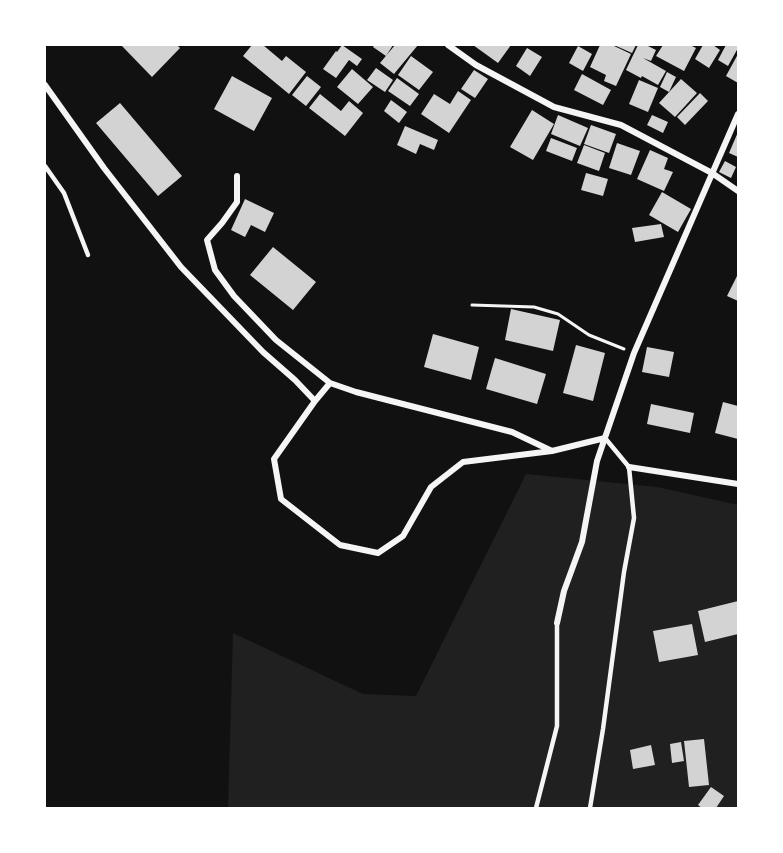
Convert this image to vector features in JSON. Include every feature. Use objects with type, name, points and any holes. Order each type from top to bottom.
[{"type":"street","points":[[448,45],[476,65],[554,107],[621,124],[712,173],[738,191]]},
{"type":"street","points":[[45,85],[104,168],[181,267],[263,352],[315,400]]},
{"type":"street","points":[[557,624],[564,591],[582,542],[597,461],[634,352],[738,114]]},
{"type":"street","points":[[237,176],[237,201],[207,240],[215,270],[234,296],[276,340],[330,383],[356,392],[512,432],[552,451]]},
{"type":"street","points":[[330,383],[315,400],[274,459],[281,499],[340,545],[378,553],[403,536],[430,487],[463,462],[552,451],[605,438]]},
{"type":"street","points":[[629,467],[738,484]]},
{"type":"lane","points":[[45,166],[64,193],[88,255]]},
{"type":"lane","points":[[590,808],[634,518],[629,467],[605,438]]},
{"type":"lane","points":[[536,808],[557,726],[557,624]]},
{"type":"path","points":[[472,304],[534,307],[558,314],[589,335],[634,352]]},
{"type":"shaded area","points":[[526,474],[657,487],[738,505],[738,808],[228,808],[233,633],[363,694],[416,696]]},
{"type":"building","points":[[121,45],[177,45],[180,48],[152,77]]},
{"type":"building","points":[[252,45],[263,45],[282,61],[286,56],[306,72],[289,94],[243,56]]},
{"type":"building","points":[[342,45],[362,59],[357,66],[349,60],[336,78],[323,69]]},
{"type":"building","points":[[374,45],[393,45],[386,56],[373,47]]},
{"type":"building","points":[[395,45],[418,45],[394,74],[380,63]]},
{"type":"building","points":[[473,45],[511,45],[498,63]]},
{"type":"building","points":[[600,45],[612,45],[631,54],[616,86],[604,81],[606,75],[590,67]]},
{"type":"building","points":[[614,45],[636,45],[632,53]]},
{"type":"building","points":[[638,45],[646,45],[656,50],[651,61],[643,58],[666,71],[658,85],[626,70]]},
{"type":"building","points":[[663,45],[690,45],[696,48],[684,71],[656,56]]},
{"type":"building","points":[[703,45],[713,45],[720,50],[709,68],[695,59]]},
{"type":"building","points":[[726,45],[738,45],[728,66],[718,60]]},
{"type":"building","points":[[578,46],[592,54],[583,71],[569,63]]},
{"type":"building","points":[[527,48],[542,57],[530,76],[516,66]]},
{"type":"building","points":[[738,54],[738,83],[726,76]]},
{"type":"building","points":[[411,56],[433,72],[419,90],[398,75]]},
{"type":"building","points":[[376,68],[393,80],[385,92],[367,80]]},
{"type":"building","points":[[352,69],[373,87],[358,104],[337,87]]},
{"type":"building","points":[[474,70],[488,79],[475,98],[461,89]]},
{"type":"building","points":[[667,72],[676,77],[669,92],[660,87]]},
{"type":"building","points":[[582,74],[611,90],[603,105],[574,90]]},
{"type":"building","points":[[232,76],[272,98],[254,131],[214,109]]},
{"type":"building","points":[[307,76],[321,87],[306,106],[292,95]]},
{"type":"building","points":[[397,78],[419,94],[410,106],[388,91]]},
{"type":"building","points":[[681,79],[697,93],[675,117],[659,103]]},
{"type":"building","points":[[639,80],[658,88],[648,112],[629,104]]},
{"type":"building","points":[[458,91],[471,100],[449,133],[421,114],[434,94],[450,104]]},
{"type":"building","points":[[700,93],[708,101],[685,125],[677,117]]},
{"type":"building","points":[[320,94],[341,111],[349,101],[363,113],[345,136],[309,108]]},
{"type":"building","points":[[391,100],[407,112],[399,123],[384,111]]},
{"type":"building","points":[[120,103],[182,176],[158,196],[96,123]]},
{"type":"building","points":[[532,110],[554,124],[533,160],[510,147]]},
{"type":"building","points":[[558,115],[588,128],[580,146],[551,134]]},
{"type":"building","points":[[652,115],[668,122],[663,133],[647,125]]},
{"type":"building","points":[[591,125],[616,134],[609,153],[584,144]]},
{"type":"building","points":[[405,126],[438,140],[434,150],[420,144],[416,154],[397,145]]},
{"type":"building","points":[[738,132],[738,157],[729,153]]},
{"type":"building","points":[[551,138],[577,148],[572,161],[546,151]]},
{"type":"building","points":[[617,143],[640,151],[631,175],[609,168]]},
{"type":"building","points":[[584,145],[605,153],[599,171],[577,163]]},
{"type":"building","points":[[650,150],[668,158],[664,169],[673,172],[664,191],[637,179]]},
{"type":"building","points":[[725,161],[736,167],[731,178],[719,172]]},
{"type":"building","points":[[586,173],[608,179],[603,196],[581,190]]},
{"type":"building","points":[[662,192],[691,209],[678,232],[649,215]]},
{"type":"building","points":[[245,199],[274,213],[265,232],[251,225],[245,237],[231,230]]},
{"type":"building","points":[[661,224],[664,237],[635,242],[632,228]]},
{"type":"building","points":[[273,247],[316,282],[293,310],[250,275]]},
{"type":"building","points":[[738,274],[738,301],[727,296]]},
{"type":"building","points":[[511,309],[560,320],[553,351],[505,340]]},
{"type":"building","points":[[433,334],[479,347],[471,380],[424,367]]},
{"type":"building","points":[[576,345],[605,353],[593,401],[563,393]]},
{"type":"building","points":[[647,347],[674,352],[669,377],[642,372]]},
{"type":"building","points":[[495,358],[546,374],[537,404],[486,389]]},
{"type":"building","points":[[723,402],[738,406],[738,439],[715,433]]},
{"type":"building","points":[[651,404],[694,413],[690,433],[647,424]]},
{"type":"building","points":[[738,601],[738,634],[705,642],[698,611]]},
{"type":"building","points":[[692,624],[698,655],[659,662],[653,631]]},
{"type":"building","points":[[704,739],[709,785],[689,787],[684,741]]},
{"type":"building","points":[[681,742],[684,761],[672,763],[670,744]]},
{"type":"building","points":[[651,745],[655,765],[633,769],[630,750]]},
{"type":"building","points":[[711,787],[724,796],[716,808],[702,808],[698,805]]}]
